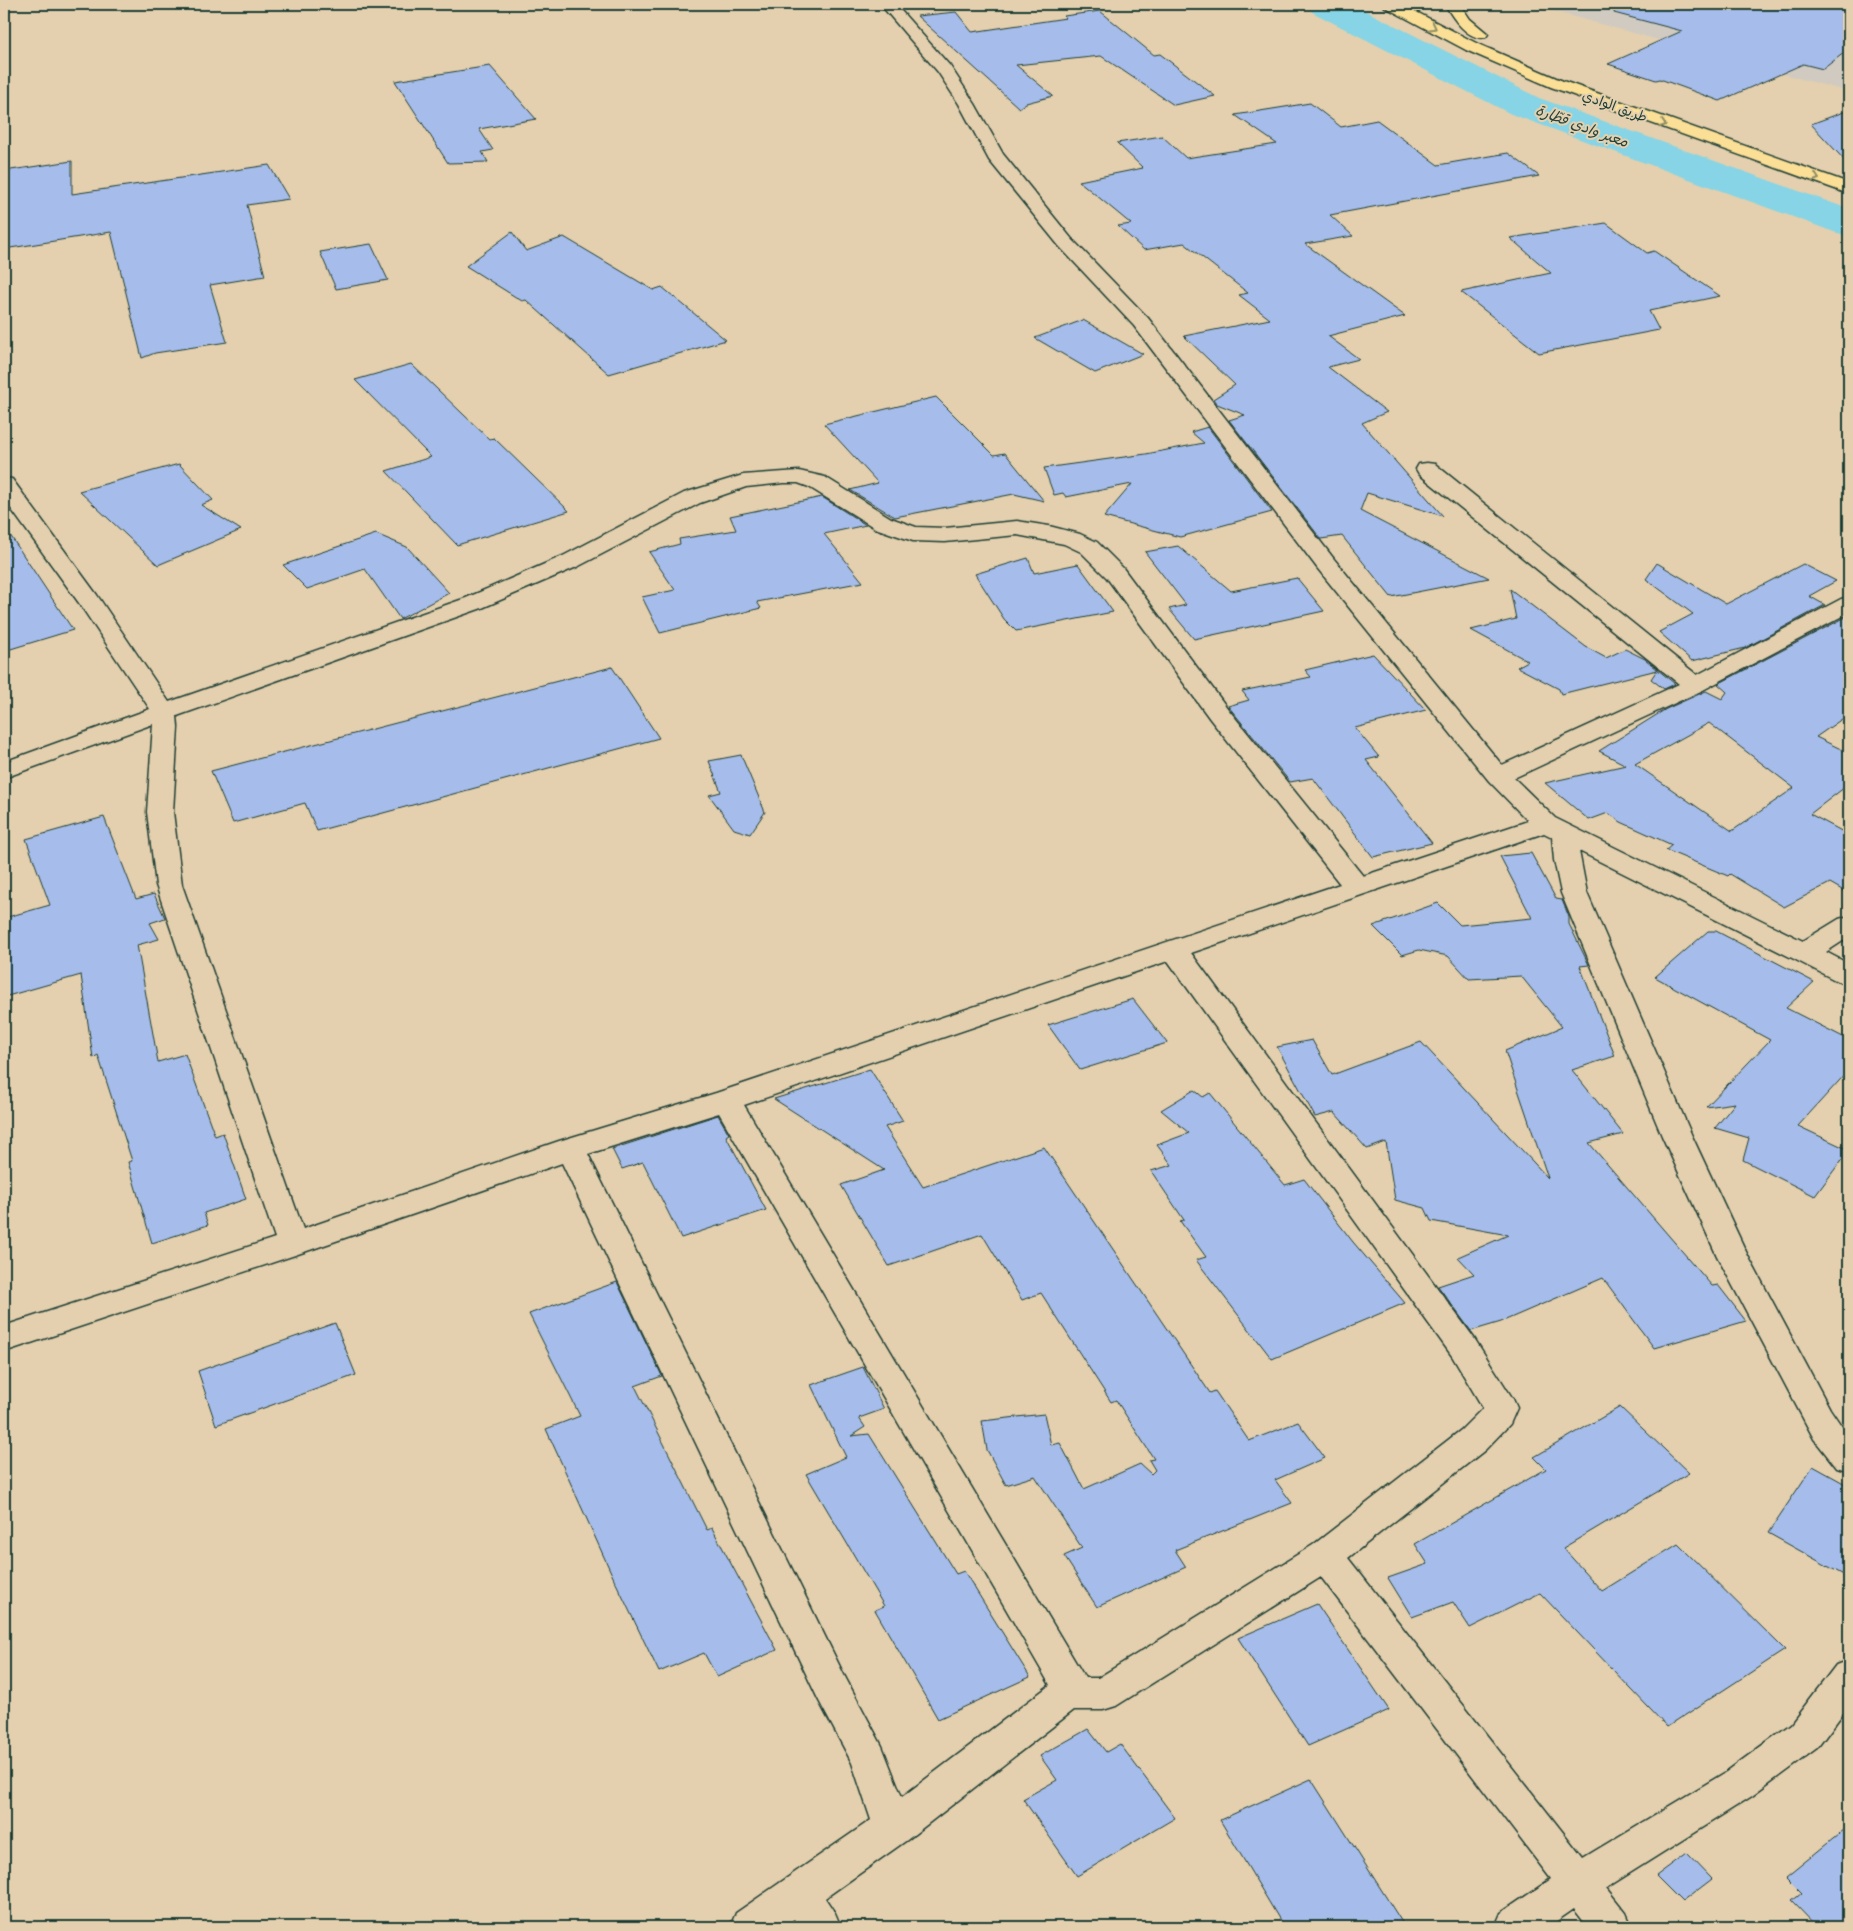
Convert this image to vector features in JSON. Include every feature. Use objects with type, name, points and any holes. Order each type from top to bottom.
[{"type":"main road","name":"طريق الوادي","points":[[1420,4],[1480,34],[1604,88],[1849,174]]},
{"type":"main road","points":[[1452,4],[1465,22],[1480,34]]},
{"type":"main road","name":"طريق الوادي","points":[[1395,5],[1472,47],[1557,84],[1849,189]]},
{"type":"street","points":[[887,4],[944,69],[967,104],[995,156],[1065,242],[1141,322],[1326,564],[1498,776],[1556,828],[1849,976]]},
{"type":"street","points":[[1427,469],[1696,685]]},
{"type":"street","points":[[4,770],[474,603],[571,561],[692,498],[743,481],[784,476],[798,477],[816,482],[883,523],[913,534],[945,535],[1017,528],[1072,539],[1088,547],[1115,573],[1219,714],[1357,887]]},
{"type":"street","points":[[4,484],[89,600],[164,712],[166,726],[160,812],[169,885],[293,1244]]},
{"type":"street","points":[[1498,776],[1696,685],[1849,604]]},
{"type":"street","points":[[4,1339],[293,1244],[570,1149],[726,1100],[1357,887],[1556,828]]},
{"type":"street","points":[[1556,828],[1568,860],[1574,893],[1670,1120],[1760,1312],[1830,1436],[1849,1458]]},
{"type":"street","points":[[1804,953],[1849,925]]},
{"type":"street","points":[[1068,1694],[1103,1694],[1325,1556],[1474,1440],[1498,1415],[1500,1408],[1497,1399],[1463,1347],[1174,949]]},
{"type":"street","points":[[726,1100],[1073,1690],[893,1827],[800,1894],[750,1927]]},
{"type":"street","points":[[570,1149],[831,1686],[868,1758],[893,1827]]},
{"type":"street","points":[[1325,1556],[1612,1927]]},
{"type":"street","points":[[1515,1927],[1578,1883],[1739,1784],[1804,1736],[1849,1676]]},
{"type":"street","points":[[800,1894],[821,1927]]},
{"type":"shaded area","points":[[1527,4],[1849,4],[1849,92]]},
{"type":"building","points":[[1615,4],[1849,4],[1849,49],[1823,69],[1803,64],[1720,101],[1660,79],[1656,80],[1608,64],[1682,31],[1614,13]]},
{"type":"building","points":[[1100,11],[1154,55],[1160,54],[1215,96],[1174,105],[1101,56],[1016,65],[1053,96],[1026,103],[1019,108],[917,16],[956,12],[972,32]]},
{"type":"building","points":[[490,66],[536,119],[479,129],[493,150],[482,152],[488,162],[448,163],[395,81]]},
{"type":"building","points":[[1310,103],[1341,127],[1377,120],[1438,165],[1508,153],[1539,176],[1330,215],[1353,236],[1305,244],[1405,316],[1328,336],[1359,359],[1328,367],[1387,412],[1362,423],[1443,516],[1367,493],[1360,511],[1489,578],[1391,597],[1342,536],[1321,539],[1229,420],[1245,415],[1217,404],[1213,399],[1235,385],[1184,336],[1270,319],[1239,295],[1248,293],[1184,243],[1144,250],[1118,226],[1131,224],[1079,181],[1143,168],[1117,143],[1162,136],[1186,158],[1277,144],[1235,115]]},
{"type":"building","points":[[1849,110],[1849,165],[1811,124]]},
{"type":"building","points":[[72,161],[72,194],[269,165],[289,199],[247,205],[265,276],[210,285],[227,342],[155,353],[142,358],[111,232],[4,249],[4,171]]},
{"type":"building","points":[[1606,223],[1647,253],[1654,251],[1720,296],[1649,311],[1659,330],[1539,353],[1461,292],[1551,273],[1510,238]]},
{"type":"building","points":[[512,232],[526,251],[564,237],[653,290],[662,287],[726,340],[609,374],[526,300],[522,301],[466,266]]},
{"type":"building","points":[[371,244],[388,280],[336,289],[320,252]]},
{"type":"building","points":[[1083,320],[1143,354],[1095,373],[1035,338]]},
{"type":"building","points":[[411,364],[489,439],[494,438],[569,511],[457,545],[386,471],[431,457],[355,380]]},
{"type":"building","points":[[936,397],[994,455],[1005,453],[1044,501],[1014,494],[895,517],[850,490],[878,483],[824,424]]},
{"type":"building","points":[[1208,427],[1272,512],[1180,537],[1104,517],[1132,484],[1066,497],[1063,493],[1054,495],[1044,468],[1146,454],[1204,443],[1191,432]]},
{"type":"building","points":[[179,464],[213,500],[201,505],[241,530],[158,565],[79,491]]},
{"type":"building","points":[[822,497],[866,525],[824,534],[863,582],[757,602],[761,608],[660,633],[642,597],[675,590],[649,552],[680,544],[679,539],[736,530],[730,516]]},
{"type":"building","points":[[4,526],[73,630],[4,651]]},
{"type":"building","points":[[376,534],[407,547],[449,593],[400,619],[365,569],[307,589],[283,565]]},
{"type":"building","points":[[1178,546],[1231,591],[1297,578],[1324,611],[1194,639],[1169,609],[1186,605],[1145,552]]},
{"type":"building","points":[[1028,558],[1034,573],[1078,564],[1113,612],[1016,631],[1004,619],[975,574]]},
{"type":"building","points":[[1657,563],[1726,604],[1803,564],[1836,581],[1809,596],[1825,605],[1745,648],[1692,661],[1659,632],[1693,614],[1646,579]]},
{"type":"building","points":[[1510,589],[1586,647],[1606,658],[1625,649],[1645,659],[1675,684],[1664,689],[1651,679],[1657,670],[1561,694],[1559,689],[1517,667],[1528,661],[1471,630],[1516,619]]},
{"type":"building","points":[[1846,617],[1849,618],[1849,714],[1816,737],[1849,753],[1849,784],[1810,814],[1849,835],[1849,894],[1830,883],[1784,907],[1730,874],[1728,876],[1666,850],[1672,845],[1621,822],[1608,813],[1589,820],[1545,783],[1626,765],[1599,751],[1666,709],[1706,691],[1722,699],[1727,692],[1718,684]],"holes":[[[1709,723],[1794,788],[1732,831],[1635,764]]]},
{"type":"building","points":[[1373,654],[1426,710],[1355,728],[1379,757],[1366,760],[1432,843],[1373,857],[1313,778],[1290,782],[1228,706],[1249,700],[1242,691],[1311,677],[1305,670]]},
{"type":"building","points":[[612,667],[659,738],[317,831],[305,803],[233,823],[211,771]]},
{"type":"building","points":[[741,755],[765,812],[750,834],[734,829],[709,795],[721,792],[709,761]]},
{"type":"building","points":[[104,817],[136,899],[154,894],[165,918],[150,923],[159,939],[137,945],[158,1062],[185,1054],[215,1136],[223,1133],[246,1199],[204,1213],[208,1225],[152,1243],[128,1162],[132,1161],[98,1055],[93,1058],[81,975],[4,997],[4,918],[50,905],[26,839]]},
{"type":"building","points":[[1531,853],[1556,899],[1562,900],[1569,917],[1569,924],[1589,965],[1580,966],[1615,1056],[1572,1070],[1623,1134],[1589,1143],[1712,1286],[1718,1285],[1746,1321],[1654,1348],[1603,1278],[1501,1322],[1471,1331],[1438,1286],[1474,1274],[1458,1257],[1508,1235],[1431,1221],[1425,1208],[1395,1200],[1386,1142],[1367,1149],[1334,1112],[1315,1117],[1277,1047],[1312,1040],[1332,1075],[1421,1042],[1548,1178],[1505,1051],[1562,1027],[1521,976],[1469,979],[1448,956],[1419,950],[1402,955],[1373,926],[1438,903],[1460,925],[1532,918],[1500,856]]},
{"type":"building","points":[[1708,931],[1716,931],[1814,982],[1786,1008],[1849,1040],[1849,1070],[1798,1126],[1849,1150],[1815,1196],[1743,1160],[1749,1138],[1715,1128],[1735,1103],[1706,1107],[1770,1040],[1655,977]]},
{"type":"building","points":[[1133,999],[1167,1043],[1080,1070],[1048,1025]]},
{"type":"building","points":[[870,1069],[903,1121],[885,1127],[923,1187],[1044,1147],[1210,1393],[1215,1391],[1249,1441],[1298,1422],[1325,1458],[1275,1480],[1292,1503],[1175,1550],[1186,1567],[1097,1607],[1064,1556],[1082,1548],[1035,1476],[1006,1485],[987,1450],[982,1421],[1044,1414],[1051,1445],[1060,1443],[1084,1489],[1140,1464],[1151,1474],[1155,1470],[1149,1460],[1154,1459],[1116,1400],[1111,1402],[1041,1293],[1022,1300],[982,1234],[889,1266],[841,1185],[884,1170],[774,1099]]},
{"type":"building","points":[[1194,1090],[1203,1097],[1210,1093],[1285,1185],[1304,1179],[1353,1242],[1405,1303],[1272,1359],[1196,1260],[1206,1257],[1180,1221],[1184,1220],[1151,1171],[1172,1165],[1157,1145],[1189,1133],[1161,1110]]},
{"type":"building","points":[[718,1115],[729,1134],[726,1136],[766,1210],[681,1238],[643,1162],[622,1169],[612,1149]]},
{"type":"building","points":[[617,1282],[662,1376],[635,1386],[707,1530],[712,1528],[777,1650],[717,1677],[704,1653],[659,1672],[614,1579],[546,1429],[580,1416],[529,1314]]},
{"type":"building","points":[[335,1323],[356,1375],[216,1425],[198,1371]]},
{"type":"building","points":[[863,1367],[884,1409],[859,1418],[865,1427],[851,1436],[869,1434],[956,1574],[964,1571],[1030,1677],[938,1719],[875,1610],[884,1606],[806,1474],[846,1457],[811,1385]]},
{"type":"building","points":[[1620,1407],[1689,1473],[1563,1548],[1602,1591],[1678,1544],[1785,1650],[1667,1727],[1540,1593],[1470,1628],[1453,1602],[1412,1617],[1388,1578],[1428,1564],[1415,1544],[1546,1469],[1534,1457]]},
{"type":"building","points":[[1813,1466],[1849,1486],[1849,1578],[1768,1533]]},
{"type":"building","points":[[1317,1604],[1389,1710],[1308,1746],[1238,1638]]},
{"type":"building","points":[[1088,1729],[1106,1752],[1120,1744],[1175,1818],[1077,1876],[1023,1799],[1057,1780],[1040,1756]]},
{"type":"building","points":[[1311,1779],[1405,1927],[1284,1927],[1220,1820]]},
{"type":"building","points":[[1849,1826],[1849,1927],[1817,1927],[1792,1901],[1802,1893],[1786,1877]]},
{"type":"building","points":[[1687,1853],[1712,1879],[1682,1902],[1656,1876]]},
{"type":"waterway","name":"معبر وادي قطّارة","points":[[1325,4],[1525,106],[1849,223]]}]
